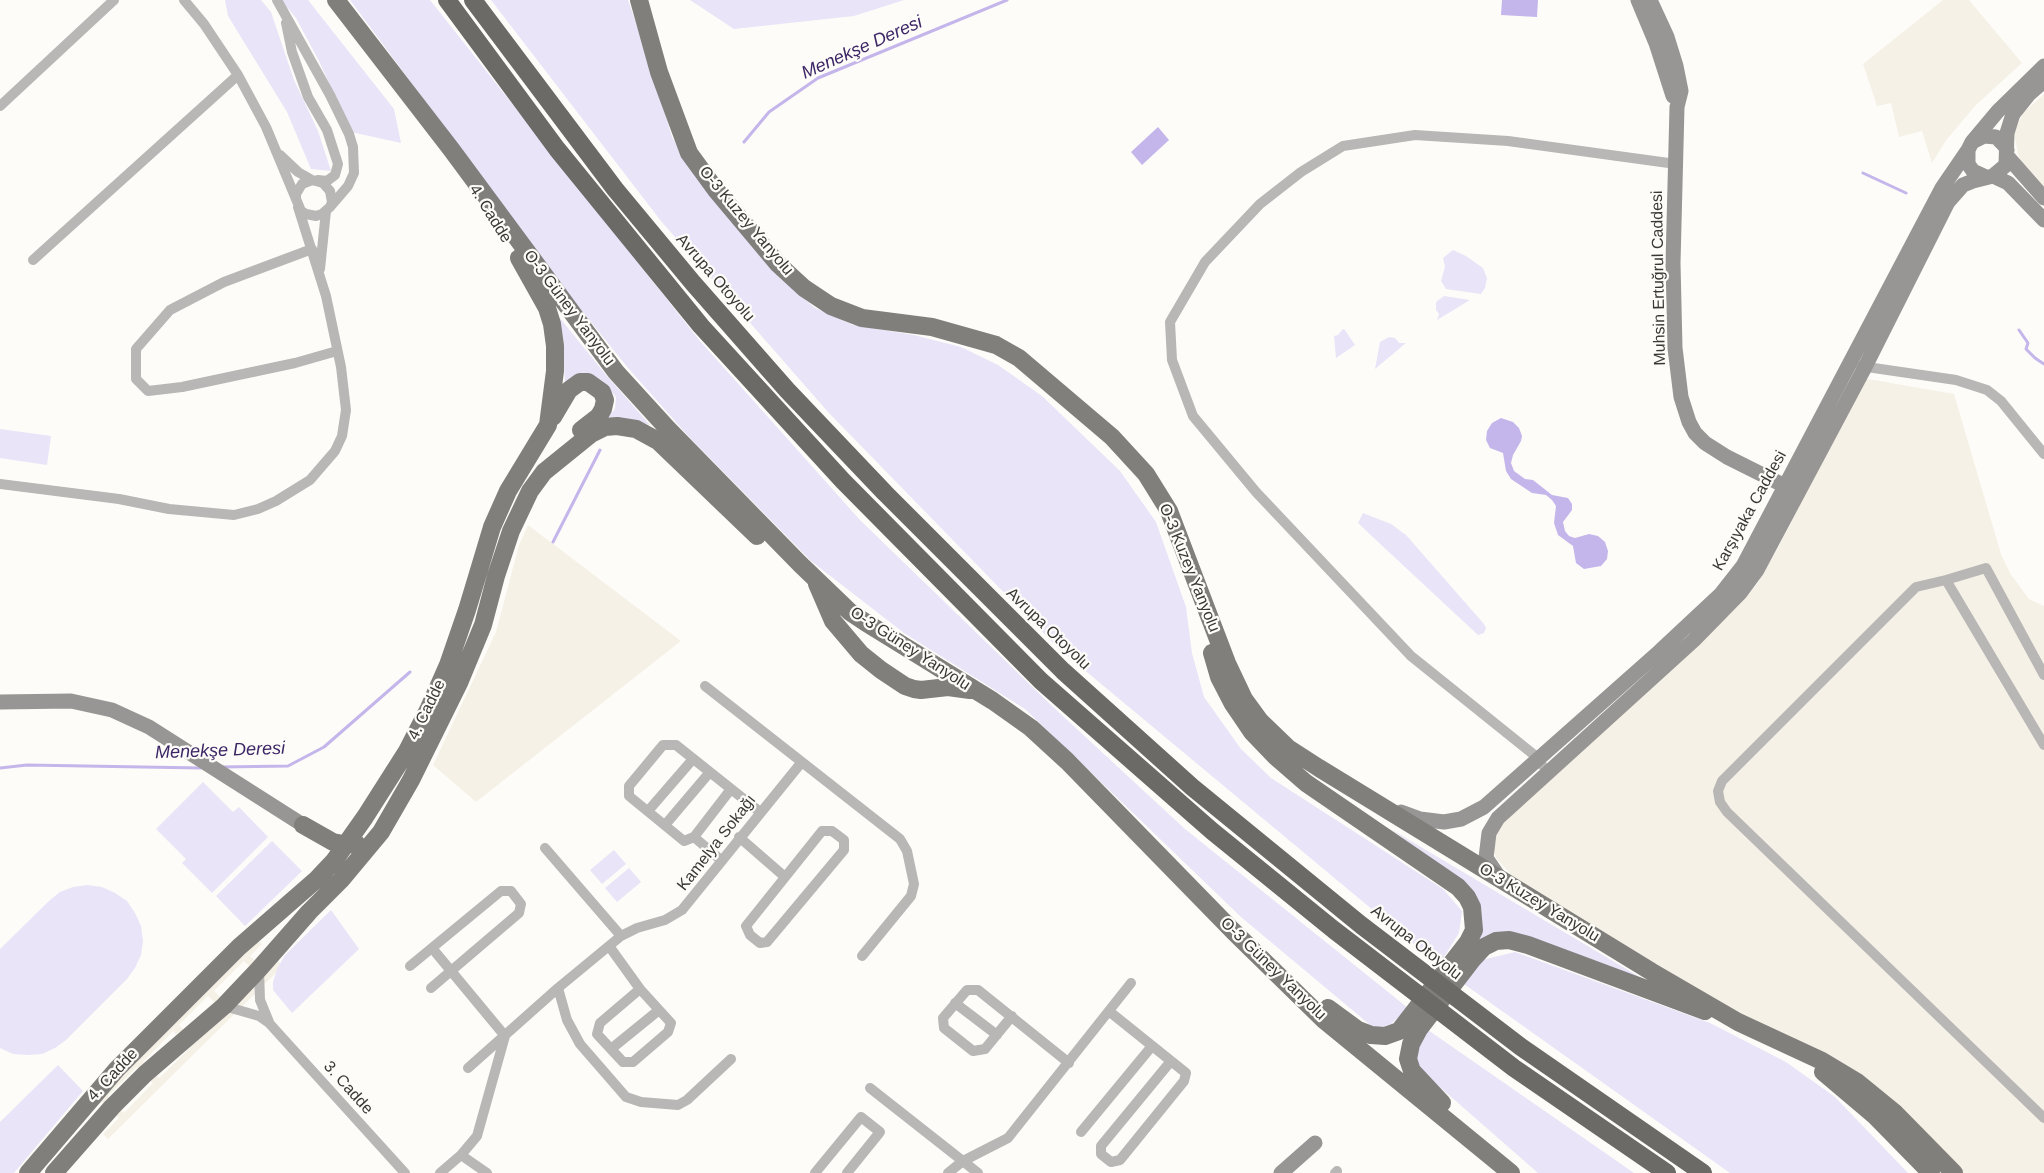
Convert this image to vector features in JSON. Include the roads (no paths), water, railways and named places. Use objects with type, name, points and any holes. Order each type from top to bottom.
[{"type":"highway","points":[[447,0],[564,158],[701,326],[843,481],[1041,681],[1196,818],[1334,930],[1514,1068],[1667,1173]]},
{"type":"highway","name":"Avrupa Otoyolu","points":[[473,0],[615,189],[700,292],[787,390],[877,485],[997,607],[1072,679],[1208,800],[1361,925],[1521,1047],[1703,1173]]},
{"type":"main road","name":"O-3 Güney Yanyolu","points":[[336,0],[451,149],[616,372],[668,429],[800,564],[858,617],[1014,716],[1046,741],[1324,1020],[1511,1173]]},
{"type":"main road","name":"O-3 Kuzey Yanyolu","points":[[639,0],[659,72],[689,153],[716,190],[778,264],[804,288],[831,306],[862,318],[932,327],[969,336],[996,345],[1019,358],[1112,437],[1146,474],[1169,511],[1227,663],[1244,699],[1260,721],[1288,748],[1738,1022]]},
{"type":"main road","points":[[645,0],[647,26]]},
{"type":"main road","name":"Muhsin Ertuğrul Caddesi","points":[[1638,0],[1656,43],[1677,107]]},
{"type":"main road","name":"Muhsin Ertuğrul Caddesi","points":[[1650,0],[1676,66],[1681,91],[1677,107],[1673,263],[1675,348],[1681,397],[1689,422],[1695,433],[1705,443],[1727,457],[1792,490]]},
{"type":"main road","name":"Karşıyaka Caddesi","points":[[1858,365],[1942,188],[1970,146],[1998,111],[2044,66]]},
{"type":"main road","points":[[1990,177],[2006,165],[2007,133],[2013,114],[2029,94],[2044,81]]},
{"type":"main road","points":[[2044,198],[1996,137],[1983,136],[1970,146],[1968,164],[1972,171],[2008,183],[2044,220]]},
{"type":"main road","name":"4. Cadde","points":[[28,1173],[117,1069],[202,983],[317,879],[347,844],[407,751],[429,708],[458,640],[492,527],[508,491],[548,425],[555,371],[555,346],[547,308],[451,149]]},
{"type":"main road","name":"Karşıyaka Caddesi","points":[[1501,879],[1486,858],[1489,833],[1498,818],[1687,646],[1740,593],[1757,570],[1792,490],[1948,202],[1963,185],[1990,177]]},
{"type":"main road","points":[[544,472],[565,446],[599,416],[605,400],[602,392],[588,382],[576,384],[566,394],[548,425]]},
{"type":"main road","name":"4. Cadde","points":[[54,1173],[112,1107],[145,1074],[224,1006],[341,880],[381,832],[416,771],[459,683],[483,625],[508,540],[530,490],[544,472],[591,434],[605,427],[636,429],[658,441],[773,552],[783,559],[800,564]]},
{"type":"main road","name":"Karşıyaka Caddesi","points":[[1368,798],[1420,819],[1444,822],[1461,819],[1484,807],[1721,594],[1743,566],[1792,490]]},
{"type":"main road","points":[[1184,550],[1187,569],[1219,677],[1233,704],[1252,732],[1306,783],[1448,879],[1467,897],[1472,907],[1474,930],[1460,964],[1414,1025],[1408,1059],[1412,1071],[1487,1153]]},
{"type":"main road","points":[[814,577],[833,621],[861,654],[881,670],[904,686],[914,689],[948,687],[977,692]]},
{"type":"main road","points":[[0,704],[71,701],[112,710],[149,727],[333,842],[347,844],[371,839],[381,832]]},
{"type":"main road","points":[[303,825],[330,833],[342,832],[355,826],[365,817]]},
{"type":"main road","points":[[303,825],[320,847],[322,859],[317,879]]},
{"type":"main road","points":[[1206,903],[1243,930],[1326,1007],[1358,1030],[1371,1035],[1385,1036],[1414,1025]]},
{"type":"main road","points":[[1460,964],[1496,941],[1509,940],[1551,953],[1682,1004],[1738,1022],[1822,1061],[1857,1082],[1895,1113],[1954,1173]]},
{"type":"main road","points":[[239,948],[259,969]]},
{"type":"main road","points":[[202,983],[224,1006]]},
{"type":"main road","points":[[1779,1042],[1817,1067],[1875,1116],[1931,1173]]},
{"type":"main road","points":[[1281,1173],[1315,1143]]},
{"type":"street","points":[[0,106],[114,0]]},
{"type":"street","points":[[0,484],[234,515],[258,509],[276,501],[310,480],[329,459],[342,436],[346,410],[337,351],[326,296],[297,203],[266,127],[238,75],[204,24],[184,0]]},
{"type":"street","points":[[277,0],[349,134],[354,162],[354,173],[348,186],[322,214],[311,216],[297,203]]},
{"type":"street","points":[[283,11],[292,52],[308,97],[327,130],[338,164],[335,175],[327,181],[315,180],[302,184],[298,188],[297,203]]},
{"type":"street","points":[[33,260],[238,75]]},
{"type":"street","points":[[308,97],[322,99],[330,95]]},
{"type":"street","points":[[1546,772],[1538,758],[1411,656],[1256,492],[1193,416],[1172,360],[1170,322],[1205,262],[1260,204],[1300,172],[1343,146],[1415,135],[1508,141],[1676,164]]},
{"type":"street","points":[[275,150],[298,172],[323,183],[330,191],[332,202],[328,209],[320,275]]},
{"type":"street","points":[[312,249],[224,282],[170,310],[136,350],[136,379],[148,391],[182,387],[295,363],[337,351]]},
{"type":"street","points":[[1858,365],[1956,380],[1987,390],[2001,401],[2044,454]]},
{"type":"street","points":[[2044,675],[1986,568],[1916,587],[1722,781],[1718,792],[1720,802],[1727,812],[2044,1118]]},
{"type":"street","points":[[1946,580],[2044,745]]},
{"type":"street","points":[[705,686],[900,839],[907,851],[914,884],[911,896],[862,956]]},
{"type":"street","points":[[731,789],[694,837],[684,840],[629,796],[629,786],[663,745],[676,745],[760,812]]},
{"type":"street","points":[[648,811],[693,759]]},
{"type":"street","name":"Kamelya Sokağı","points":[[468,1068],[621,936],[637,928],[665,920],[682,910],[801,763]]},
{"type":"street","points":[[665,825],[710,772]]},
{"type":"street","points":[[822,831],[832,831],[844,840],[844,850],[767,942],[760,943],[750,935],[746,926],[785,877],[822,831]]},
{"type":"street","points":[[694,837],[722,861]]},
{"type":"street","points":[[739,837],[785,877]]},
{"type":"street","points":[[545,848],[621,936]]},
{"type":"street","points":[[410,966],[501,891],[512,891],[521,904],[519,913],[431,988]]},
{"type":"street","points":[[609,946],[640,988],[671,1023],[668,1032],[633,1062],[623,1062],[597,1034],[600,1023],[640,988]]},
{"type":"street","points":[[432,948],[505,1036],[477,1136],[461,1155],[440,1173]]},
{"type":"street","points":[[259,969],[258,986],[269,1023]]},
{"type":"street","points":[[948,1173],[963,1161],[1008,1138],[1131,984]]},
{"type":"street","points":[[558,988],[567,1020],[586,1050],[626,1097],[641,1102],[678,1105],[687,1100],[731,1059]]},
{"type":"street","points":[[1012,1016],[985,1049],[973,1052],[944,1028],[943,1018],[967,990],[978,990],[1012,1016],[1069,1063]]},
{"type":"street","points":[[955,1004],[997,1035]]},
{"type":"street","points":[[224,1006],[259,1016],[269,1023]]},
{"type":"street","points":[[611,1049],[659,1010]]},
{"type":"street","points":[[1110,1012],[1186,1073],[1184,1081],[1120,1160],[1112,1162],[1101,1154],[1101,1146],[1171,1061]]},
{"type":"street","name":"3. Cadde","points":[[269,1023],[405,1173]]},
{"type":"street","points":[[586,1050],[601,1037]]},
{"type":"street","points":[[1081,1132],[1152,1046]]},
{"type":"street","points":[[870,1088],[978,1173]]},
{"type":"street","points":[[815,1173],[861,1117],[880,1132],[847,1173]]},
{"type":"street","points":[[461,1155],[487,1173]]},
{"type":"waterway","name":"Menekşe Deresi","points":[[744,142],[769,112],[818,78],[1007,0]]},
{"type":"waterway","points":[[1863,173],[1906,193]]},
{"type":"waterway","points":[[2019,330],[2028,343],[2026,349],[2044,364]]},
{"type":"waterway","name":"Menekşe Deresi","points":[[553,542],[600,450]]},
{"type":"waterway","name":"Menekşe Deresi","points":[[222,767],[288,766],[324,747],[410,672]]},
{"type":"waterway","name":"Menekşe Deresi","points":[[0,768],[27,765],[201,768]]}]
